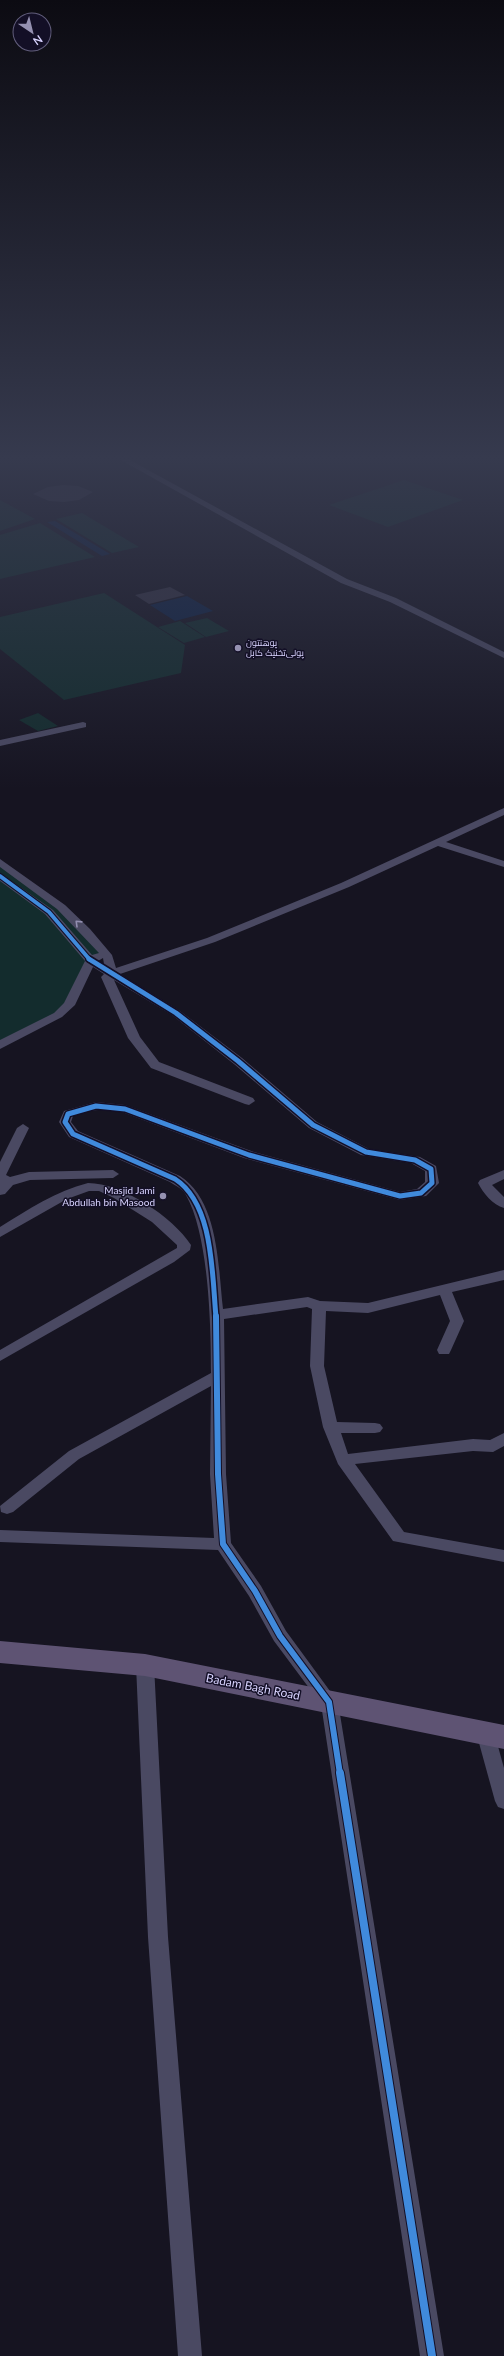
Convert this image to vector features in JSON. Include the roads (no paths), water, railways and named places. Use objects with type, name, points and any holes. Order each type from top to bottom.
[{"type":"main road","name":"Badam Bagh Road","points":[[0,1652],[145,1665],[494,1734]]},
{"type":"street","points":[[321,569],[339,579],[393,600],[504,655]]},
{"type":"street","points":[[0,743],[83,726]]},
{"type":"street","points":[[249,1101],[155,1065],[134,1038],[107,977],[111,973],[211,940],[440,843],[504,812]]},
{"type":"street","points":[[440,843],[504,864]]},
{"type":"street","points":[[0,862],[61,907],[108,957],[111,973]]},
{"type":"street","points":[[0,876],[49,912],[91,960],[176,1013],[205,1035],[313,1125],[366,1152],[415,1160],[430,1169],[432,1183],[421,1193],[400,1196],[249,1155],[126,1109],[106,1105],[86,1106],[68,1114],[65,1122],[72,1134],[175,1179],[186,1186],[193,1194],[208,1236],[216,1315],[218,1375],[218,1474],[223,1544],[255,1591],[280,1636],[329,1702],[432,2356]]},
{"type":"street","points":[[0,1045],[58,1015],[69,1005],[91,960],[104,952]]},
{"type":"street","points":[[23,1128],[0,1175],[4,1187],[29,1176],[113,1174]]},
{"type":"street","points":[[504,1174],[485,1183],[488,1189],[504,1204]]},
{"type":"street","points":[[0,1233],[70,1193],[88,1186],[100,1187],[119,1195],[158,1218],[171,1229],[184,1245],[183,1250],[169,1259],[0,1356]]},
{"type":"street","points":[[216,1315],[308,1302],[319,1306],[368,1308],[445,1291],[504,1275]]},
{"type":"street","points":[[444,1350],[457,1321],[445,1291]]},
{"type":"street","points":[[319,1306],[317,1366],[331,1427],[343,1460],[398,1537],[504,1556]]},
{"type":"street","points":[[7,1508],[74,1455],[218,1375]]},
{"type":"street","points":[[331,1427],[375,1428]]},
{"type":"street","points":[[343,1460],[473,1445],[493,1446],[504,1439]]},
{"type":"street","points":[[0,1536],[223,1544]]},
{"type":"street","points":[[145,1665],[158,1937],[190,2356]]},
{"type":"street","points":[[494,1734],[504,1801]]},
{"type":"water","points":[[187,596],[213,611],[175,621],[150,605]]},
{"type":"place","name":"پوهنتون پولی‌تخنیک کابل","points":[[238,648]]},
{"type":"place","name":"Masjid Jami Abdullah bin Masood","points":[[163,1196]]}]
